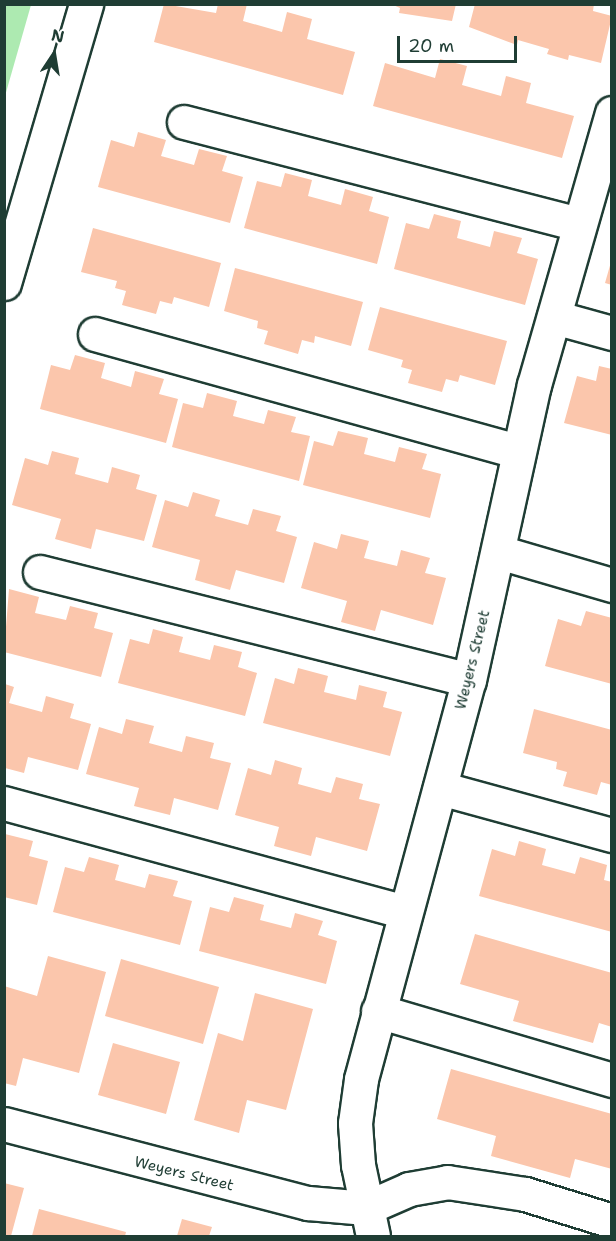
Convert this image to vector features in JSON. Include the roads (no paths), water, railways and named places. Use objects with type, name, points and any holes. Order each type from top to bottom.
[{"type":"street","points":[[4,283],[86,4]]},
{"type":"street","name":"Weyers Street","points":[[4,1124],[370,1222],[355,1123],[378,1011],[469,680],[499,552],[518,451],[579,224],[612,113]]},
{"type":"street","points":[[184,122],[579,224]]},
{"type":"street","points":[[554,316],[612,333]]},
{"type":"street","points":[[94,334],[518,451]]},
{"type":"street","points":[[499,552],[612,585]]},
{"type":"street","points":[[40,572],[469,680]]},
{"type":"street","points":[[440,788],[612,835]]},
{"type":"street","points":[[4,803],[404,912]]},
{"type":"street","points":[[378,1011],[612,1080]]},
{"type":"street","points":[[370,1222],[409,1189],[447,1182],[525,1194],[612,1221]]}]
